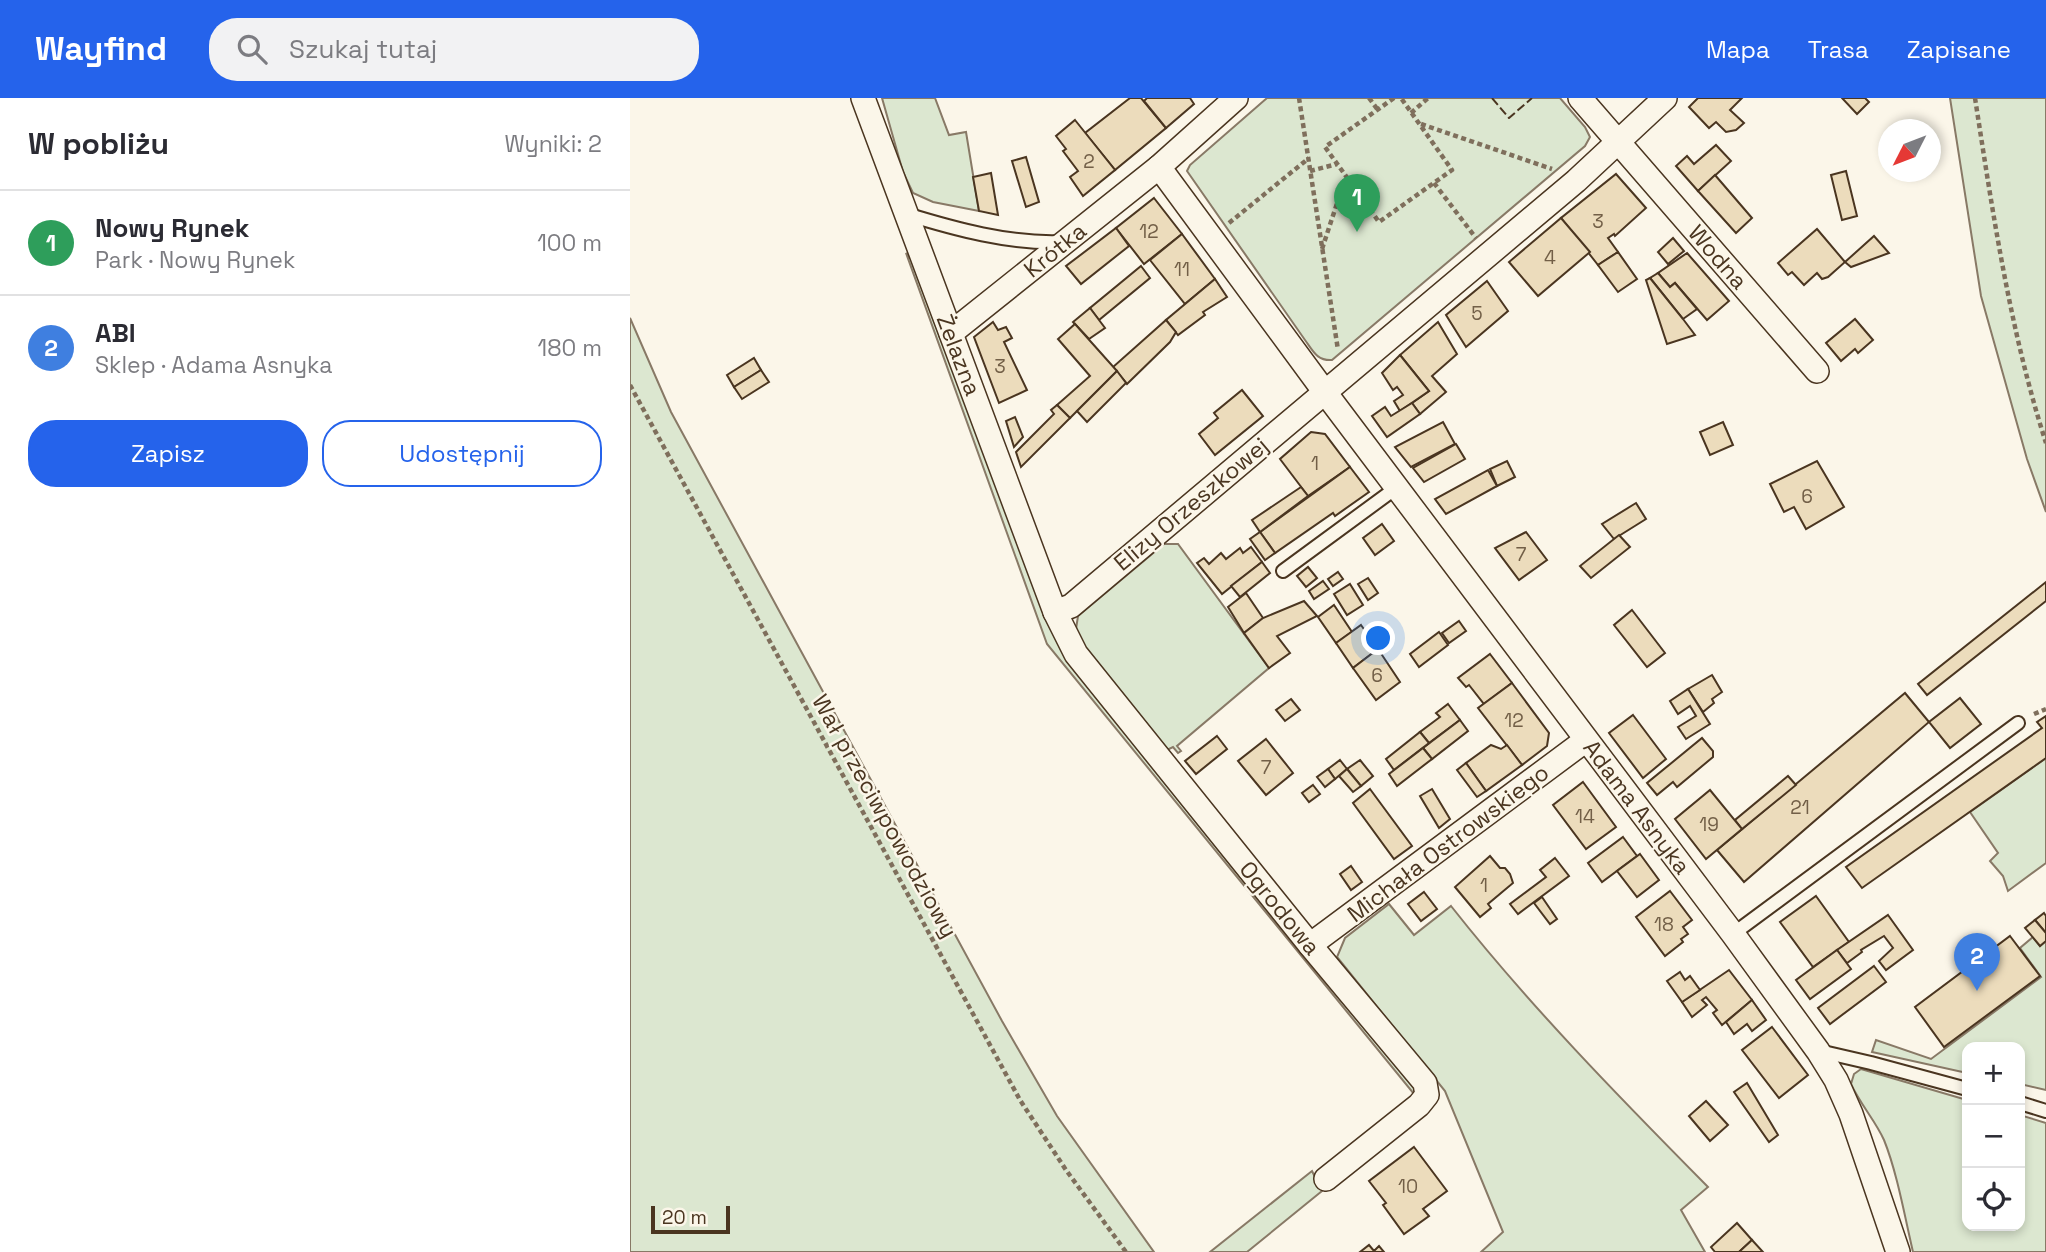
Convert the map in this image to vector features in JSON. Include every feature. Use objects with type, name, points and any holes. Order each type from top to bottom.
[{"type":"street","name":"Żelazna","points":[[863,98],[1055,612]]},
{"type":"street","name":"Krótka","points":[[951,333],[1159,167],[1236,98]]},
{"type":"street","name":"Wodna","points":[[1580,98],[1817,371]]},
{"type":"street","name":"Elizy Orzeszkowej","points":[[1055,612],[1071,606],[1576,181],[1665,98]]},
{"type":"street","name":"Adama Asnyka","points":[[1159,167],[1818,1051],[1836,1080],[1851,1114],[1898,1252]]},
{"type":"street","name":"Ogrodowa","points":[[1055,612],[1086,668],[1424,1083],[1427,1091],[1419,1105],[1326,1179]]},
{"type":"street","name":"Michała Ostrowskiego","points":[[1310,945],[1586,740]]},
{"type":"lane","points":[[906,214],[1008,239],[1042,243],[1065,242]]},
{"type":"lane","points":[[1283,571],[1396,488]]},
{"type":"lane","points":[[1732,934],[2018,723]]},
{"type":"lane","points":[[1818,1051],[1871,1062],[1962,1088]]},
{"type":"lane","points":[[2025,1105],[2046,1111]]},
{"type":"path","points":[[1298,98],[1338,355]]},
{"type":"path","points":[[1369,98],[1378,110]]},
{"type":"path","points":[[1391,99],[1325,147],[1379,222],[1452,170],[1401,98]]},
{"type":"path","points":[[1411,113],[1428,98]]},
{"type":"path","points":[[1975,98],[1993,217],[2014,323],[2046,443]]},
{"type":"path","points":[[1419,123],[1556,170]]},
{"type":"path","points":[[1226,226],[1308,158]]},
{"type":"path","points":[[1310,171],[1337,164]]},
{"type":"path","points":[[1322,250],[1346,176]]},
{"type":"path","points":[[1434,183],[1476,238]]},
{"type":"path","name":"Wał przeciwpowodziowy","points":[[630,385],[1020,1100],[1066,1170],[1126,1252]]},
{"type":"green space","points":[[882,98],[935,98],[949,135],[966,132],[979,211],[933,202],[913,193],[903,172]]},
{"type":"green space","points":[[1267,98],[1560,98],[1585,127],[1590,137],[1585,146],[1332,360],[1327,360],[1319,357],[1310,348],[1187,171],[1190,165]]},
{"type":"green space","points":[[1950,98],[2046,98],[2046,512],[2027,459],[1981,296]]},
{"type":"green space","points":[[906,253],[914,262],[1052,630],[1419,1089],[1414,1094],[1047,644]]},
{"type":"green space","points":[[630,318],[671,412],[1002,1021],[1057,1116],[1154,1252],[630,1252]]},
{"type":"green space","points":[[1164,544],[1178,544],[1269,668],[1177,746],[1181,751],[1178,753],[1173,747],[1167,750],[1082,651],[1076,629],[1078,616]]},
{"type":"green space","points":[[2046,758],[2046,863],[2008,891],[2003,876],[1990,861],[1998,853],[1970,812]]},
{"type":"green space","points":[[1389,904],[1414,935],[1451,906],[1543,1015],[1708,1187],[1681,1210],[1705,1252],[1481,1252],[1503,1232],[1445,1091],[1337,957],[1345,938]]},
{"type":"green space","points":[[2033,937],[2040,946],[2046,941],[2046,1090],[2025,1085],[2025,1042],[1962,1042],[1962,1072],[1872,1052],[1876,1040],[1931,1059],[2041,977],[2020,948]]},
{"type":"green space","points":[[1861,1069],[1962,1099],[1962,1231],[2025,1231],[2025,1117],[2046,1123],[2046,1252],[1913,1252],[1889,1153],[1851,1084],[1854,1074]]},
{"type":"green space","points":[[1312,1171],[1322,1191],[1247,1252],[1210,1252]]},
{"type":"building","points":[[1130,98],[1141,98],[1166,128],[1115,170],[1085,133]]},
{"type":"building","points":[[1147,98],[1190,98],[1194,104],[1166,128],[1144,101]]},
{"type":"building","points":[[1698,98],[1742,98],[1730,110],[1744,123],[1736,130],[1726,132],[1716,122],[1709,128],[1689,107]]},
{"type":"building","points":[[1842,98],[1865,98],[1869,102],[1857,114]]},
{"type":"building","points":[[1075,120],[1115,170],[1083,196],[1070,177],[1078,171],[1056,136]]},
{"type":"building","points":[[1716,145],[1731,161],[1698,191],[1676,166],[1687,156],[1694,164]]},
{"type":"building","points":[[1026,157],[1039,202],[1026,207],[1012,161]]},
{"type":"building","points":[[1846,171],[1857,216],[1842,220],[1831,175]]},
{"type":"building","points":[[991,173],[998,215],[979,211],[973,177]]},
{"type":"building","points":[[1616,174],[1646,208],[1615,236],[1614,234],[1608,238],[1618,252],[1598,265],[1561,218]]},
{"type":"building","points":[[1715,175],[1752,218],[1736,233],[1698,191]]},
{"type":"building","points":[[1154,198],[1182,234],[1144,264],[1116,228]]},
{"type":"building","points":[[1561,218],[1590,252],[1538,296],[1509,262]]},
{"type":"building","points":[[1116,228],[1129,246],[1081,284],[1066,266]]},
{"type":"building","points":[[1817,229],[1845,262],[1828,277],[1822,279],[1817,273],[1804,285],[1792,272],[1788,275],[1778,263]]},
{"type":"building","points":[[1182,234],[1215,279],[1185,304],[1150,260]]},
{"type":"building","points":[[1874,236],[1889,253],[1851,267],[1845,262]]},
{"type":"building","points":[[1673,238],[1684,251],[1668,264],[1658,252]]},
{"type":"building","points":[[1618,252],[1637,279],[1618,292],[1598,265]]},
{"type":"building","points":[[1687,253],[1729,301],[1707,320],[1675,283],[1670,287],[1658,273]]},
{"type":"building","points":[[1141,266],[1150,278],[1099,320],[1090,308]]},
{"type":"building","points":[[1658,273],[1670,287],[1675,283],[1697,309],[1683,319],[1650,278]]},
{"type":"building","points":[[1650,278],[1695,335],[1667,344],[1646,280]]},
{"type":"building","points":[[1215,279],[1227,297],[1203,312],[1205,315],[1178,335],[1166,320]]},
{"type":"building","points":[[1487,281],[1508,311],[1466,347],[1446,315]]},
{"type":"building","points":[[1090,308],[1105,328],[1089,339],[1073,322]]},
{"type":"building","points":[[1855,319],[1873,340],[1858,353],[1855,349],[1841,361],[1826,343]]},
{"type":"building","points":[[1166,320],[1176,332],[1170,342],[1127,384],[1113,367]]},
{"type":"building","points":[[993,322],[998,330],[1006,327],[1012,338],[1004,342],[1027,390],[999,403],[974,337]]},
{"type":"building","points":[[1438,322],[1457,354],[1432,376],[1446,392],[1420,414],[1412,403],[1429,391],[1400,355]]},
{"type":"building","points":[[1075,324],[1117,371],[1070,418],[1057,405],[1090,376],[1058,339]]},
{"type":"building","points":[[1400,355],[1429,391],[1400,411],[1394,401],[1403,395],[1397,387],[1393,390],[1382,373]]},
{"type":"building","points":[[754,358],[761,370],[734,387],[727,375]]},
{"type":"building","points":[[761,370],[769,382],[742,399],[734,387]]},
{"type":"building","points":[[1117,371],[1126,383],[1087,422],[1077,411]]},
{"type":"building","points":[[1242,390],[1263,416],[1215,455],[1199,434],[1218,418],[1214,413]]},
{"type":"building","points":[[1412,403],[1420,414],[1387,437],[1372,416],[1385,407],[1391,416]]},
{"type":"building","points":[[1057,405],[1070,418],[1021,467],[1016,452],[1054,414],[1051,410]]},
{"type":"building","points":[[1015,417],[1023,437],[1014,447],[1006,421]]},
{"type":"building","points":[[1443,422],[1455,444],[1411,467],[1395,447]]},
{"type":"building","points":[[1723,422],[1733,445],[1710,455],[1700,432]]},
{"type":"building","points":[[1311,432],[1325,434],[1350,467],[1308,496],[1280,459]]},
{"type":"building","points":[[1456,444],[1465,459],[1424,482],[1413,468]]},
{"type":"building","points":[[1507,461],[1515,477],[1497,486],[1490,469]]},
{"type":"building","points":[[1817,461],[1844,507],[1806,529],[1794,507],[1784,512],[1770,484]]},
{"type":"building","points":[[1350,467],[1369,492],[1275,553],[1260,532]]},
{"type":"building","points":[[1488,470],[1497,486],[1446,514],[1435,499]]},
{"type":"building","points":[[1301,487],[1308,496],[1260,532],[1252,520]]},
{"type":"building","points":[[1636,503],[1646,519],[1614,539],[1602,524]]},
{"type":"building","points":[[1382,524],[1394,541],[1375,555],[1363,538]]},
{"type":"building","points":[[1260,532],[1275,553],[1265,560],[1250,539]]},
{"type":"building","points":[[1526,532],[1547,560],[1519,580],[1495,548]]},
{"type":"building","points":[[1619,535],[1630,547],[1591,578],[1580,566]]},
{"type":"building","points":[[1251,547],[1262,562],[1222,594],[1197,563],[1204,558],[1209,564],[1221,553],[1226,559],[1240,548],[1243,553]]},
{"type":"building","points":[[1262,562],[1270,573],[1240,597],[1231,586]]},
{"type":"building","points":[[1308,567],[1317,578],[1306,587],[1297,576]]},
{"type":"building","points":[[1338,572],[1343,579],[1333,586],[1328,579]]},
{"type":"building","points":[[1368,578],[1378,593],[1368,600],[1358,584]]},
{"type":"building","points":[[1323,581],[1329,589],[1314,599],[1309,591]]},
{"type":"building","points":[[2046,582],[2046,601],[1927,695],[1918,684]]},
{"type":"building","points":[[1350,584],[1363,605],[1347,615],[1334,594]]},
{"type":"building","points":[[1246,593],[1263,618],[1244,633],[1228,607]]},
{"type":"building","points":[[1304,601],[1317,616],[1277,636],[1290,653],[1269,668],[1244,633],[1263,618]]},
{"type":"building","points":[[1334,605],[1352,632],[1336,643],[1318,617]]},
{"type":"building","points":[[1632,610],[1665,653],[1647,667],[1614,625]]},
{"type":"building","points":[[1459,621],[1466,631],[1449,643],[1442,633]]},
{"type":"building","points":[[1361,625],[1378,649],[1353,668],[1336,643]]},
{"type":"building","points":[[1439,632],[1448,645],[1419,667],[1410,654]]},
{"type":"building","points":[[1378,649],[1400,682],[1376,700],[1353,668]]},
{"type":"building","points":[[1490,654],[1512,683],[1484,704],[1469,685],[1466,687],[1458,678]]},
{"type":"building","points":[[1712,675],[1722,692],[1712,699],[1714,703],[1703,712],[1688,689]]},
{"type":"building","points":[[1512,683],[1549,733],[1547,746],[1522,765],[1478,708]]},
{"type":"building","points":[[1688,689],[1710,724],[1686,739],[1678,727],[1696,716],[1690,706],[1678,714],[1670,701]]},
{"type":"building","points":[[1905,693],[1929,722],[1744,882],[1717,850]]},
{"type":"building","points":[[1960,698],[1981,724],[1950,748],[1929,722]]},
{"type":"building","points":[[1291,699],[1300,710],[1285,721],[1276,710]]},
{"type":"building","points":[[1448,704],[1460,720],[1429,743],[1420,732],[1440,717],[1436,713]]},
{"type":"building","points":[[1633,715],[1666,759],[1643,778],[1609,733]]},
{"type":"building","points":[[2046,716],[2046,758],[1862,888],[1846,867],[2042,728],[2037,722]]},
{"type":"building","points":[[1460,720],[1468,731],[1432,759],[1423,748]]},
{"type":"building","points":[[1420,732],[1429,743],[1394,770],[1386,759]]},
{"type":"building","points":[[1217,736],[1227,749],[1196,774],[1185,761]]},
{"type":"building","points":[[1702,738],[1713,751],[1713,757],[1677,787],[1673,782],[1657,795],[1647,783]]},
{"type":"building","points":[[1266,739],[1293,773],[1266,795],[1238,761]]},
{"type":"building","points":[[1491,745],[1501,749],[1507,745],[1522,765],[1486,791],[1466,763]]},
{"type":"building","points":[[1423,748],[1432,759],[1397,786],[1389,774]]},
{"type":"building","points":[[1340,760],[1347,769],[1335,779],[1328,769]]},
{"type":"building","points":[[1360,760],[1373,776],[1361,786],[1347,769]]},
{"type":"building","points":[[1466,763],[1486,791],[1477,797],[1457,770]]},
{"type":"building","points":[[1328,769],[1335,779],[1325,787],[1317,777]]},
{"type":"building","points":[[1347,769],[1361,786],[1353,792],[1339,776]]},
{"type":"building","points":[[1788,776],[1796,785],[1742,829],[1735,820]]},
{"type":"building","points":[[1583,782],[1616,827],[1586,849],[1553,805]]},
{"type":"building","points":[[1313,785],[1320,794],[1309,802],[1302,793]]},
{"type":"building","points":[[1370,789],[1412,846],[1394,859],[1353,803]]},
{"type":"building","points":[[1432,789],[1450,819],[1439,828],[1420,796]]},
{"type":"building","points":[[1710,790],[1742,829],[1706,859],[1675,819]]},
{"type":"building","points":[[1623,837],[1637,856],[1602,882],[1588,863]]},
{"type":"building","points":[[1640,854],[1659,880],[1637,897],[1617,871]]},
{"type":"building","points":[[1490,856],[1500,868],[1505,868],[1513,883],[1488,904],[1491,908],[1480,917],[1455,887]]},
{"type":"building","points":[[1555,858],[1569,876],[1518,914],[1510,904],[1546,877],[1540,870]]},
{"type":"building","points":[[1351,866],[1362,882],[1351,890],[1340,874]]},
{"type":"building","points":[[1670,891],[1692,920],[1683,927],[1688,934],[1681,939],[1683,942],[1665,956],[1636,917]]},
{"type":"building","points":[[1424,892],[1437,909],[1421,921],[1408,904]]},
{"type":"building","points":[[1816,896],[1849,942],[1813,967],[1780,922]]},
{"type":"building","points":[[1542,897],[1557,919],[1550,924],[1534,903]]},
{"type":"building","points":[[2044,913],[2046,916],[2046,933],[2035,920]]},
{"type":"building","points":[[1888,915],[1913,950],[1886,970],[1879,961],[1893,948],[1884,936],[1861,950],[1862,952],[1847,963],[1837,950]]},
{"type":"building","points":[[2035,920],[2046,933],[2046,941],[2040,946],[2025,928]]},
{"type":"building","points":[[2010,936],[2040,976],[1944,1047],[1915,1007]]},
{"type":"building","points":[[1837,950],[1851,969],[1810,999],[1796,980]]},
{"type":"building","points":[[1874,966],[1886,982],[1830,1024],[1818,1008]]},
{"type":"building","points":[[1729,970],[1752,1000],[1722,1025],[1713,1013],[1717,1010],[1706,997],[1702,1000],[1707,1005],[1692,1017],[1682,1002]]},
{"type":"building","points":[[1680,972],[1685,980],[1690,976],[1700,990],[1682,1002],[1667,981]]},
{"type":"building","points":[[1752,1000],[1766,1020],[1752,1031],[1747,1024],[1734,1034],[1726,1022]]},
{"type":"building","points":[[1772,1027],[1808,1075],[1779,1098],[1742,1050]]},
{"type":"building","points":[[1747,1083],[1778,1135],[1769,1142],[1734,1092]]},
{"type":"building","points":[[1706,1101],[1728,1125],[1710,1141],[1689,1116]]},
{"type":"building","points":[[1414,1147],[1447,1191],[1423,1209],[1429,1216],[1404,1234],[1369,1181]]},
{"type":"building","points":[[1737,1223],[1752,1240],[1739,1252],[1715,1252],[1711,1247]]},
{"type":"building","points":[[1752,1240],[1763,1252],[1739,1252]]},
{"type":"building","points":[[1369,1245],[1374,1251],[1379,1246],[1384,1252],[1360,1252]]},
{"type":"fence","points":[[1492,98],[1509,118],[1532,98]]},
{"type":"place","name":"Nowy Rynek","points":[[1357,232]]},
{"type":"place","name":"ABI","points":[[1977,991]]}]
